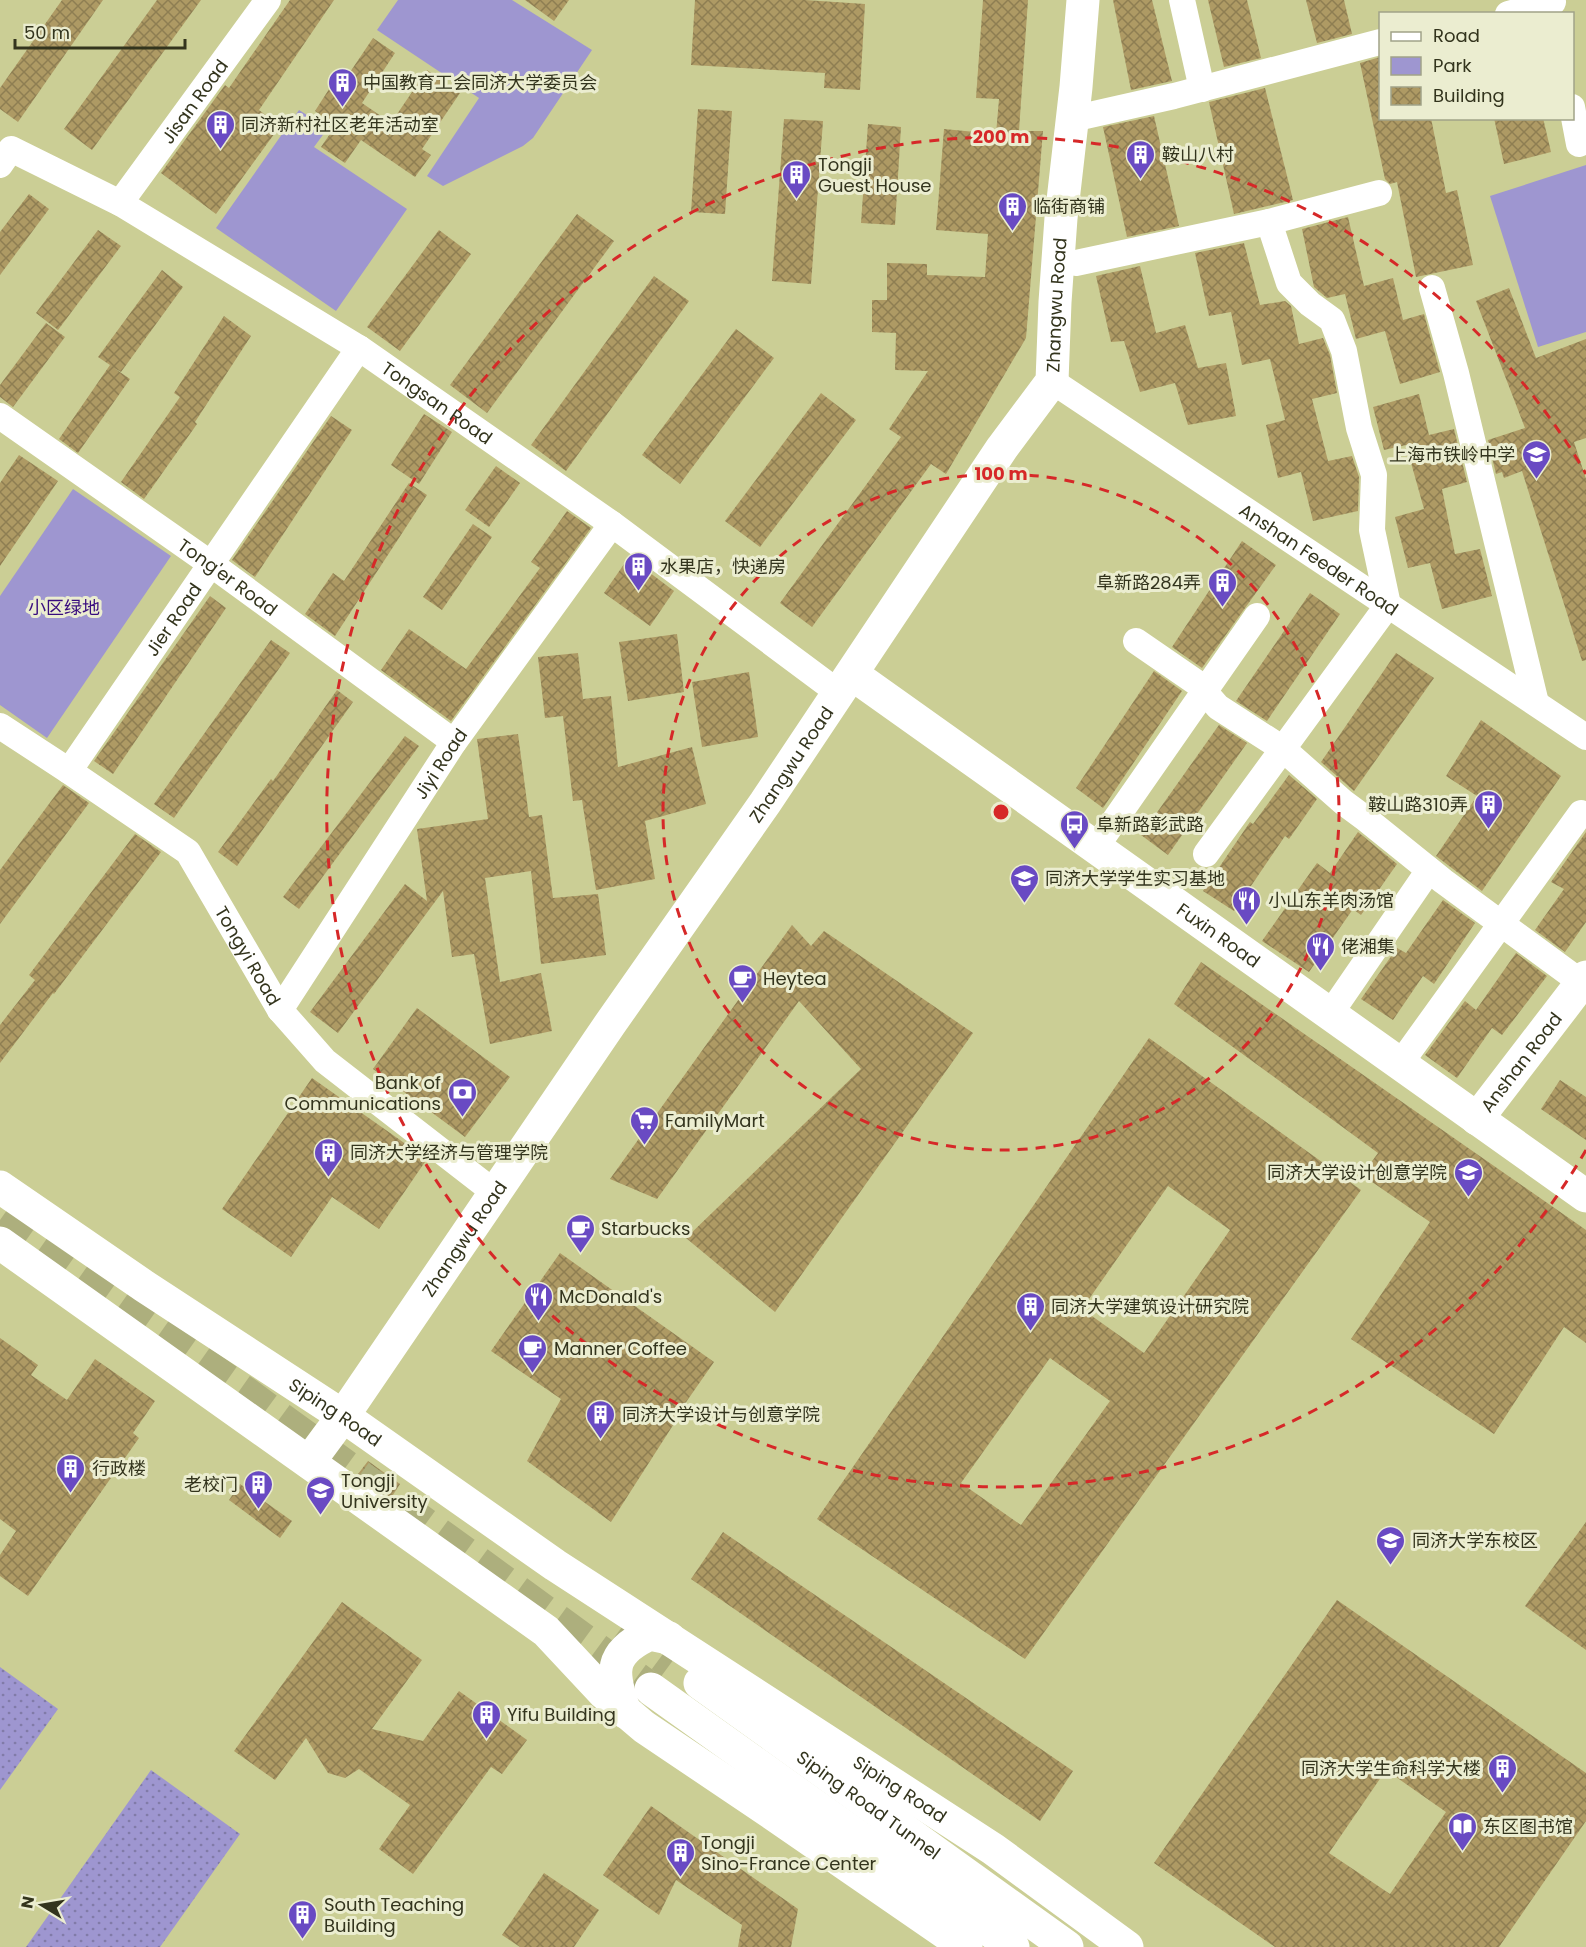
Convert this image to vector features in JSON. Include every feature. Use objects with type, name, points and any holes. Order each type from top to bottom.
[{"type":"main road","name":"Zhangwu Road","points":[[309,1462],[343,1416],[616,1014],[765,803],[1002,448],[1052,381],[1061,218],[1083,0]]},
{"type":"main road","name":"Fuxin Road","points":[[845,683],[1096,848],[1586,1196]]},
{"type":"main road","name":"Anshan Road","points":[[1477,1119],[1584,980]]},
{"type":"main road","name":"Siping Road","points":[[0,1187],[144,1286],[343,1416],[555,1565],[670,1650],[993,1849],[1127,1947]]},
{"type":"main road","points":[[0,1243],[546,1631],[625,1712],[644,1727],[966,1947]]},
{"type":"main road","points":[[625,1712],[617,1690],[615,1676],[619,1657],[627,1647],[650,1634],[670,1650]]},
{"type":"main road","name":"Siping Road Tunnel","points":[[670,1650],[1066,1947]]},
{"type":"main road","name":"Siping Road Tunnel","points":[[651,1689],[1013,1947]]},
{"type":"street","name":"Jisan Road","points":[[120,203],[268,0]]},
{"type":"street","points":[[1182,0],[1202,89]]},
{"type":"street","points":[[1518,12],[1554,5]]},
{"type":"street","points":[[1072,119],[1202,89],[1379,42]]},
{"type":"street","points":[[1574,118],[1579,144]]},
{"type":"street","name":"Tongsan Road","points":[[5,157],[120,203],[359,348],[845,683]]},
{"type":"street","points":[[1076,264],[1269,222],[1379,193]]},
{"type":"street","points":[[1206,854],[1388,605],[1372,530],[1374,475],[1359,428],[1344,351],[1332,320],[1310,304],[1290,283],[1269,222]]},
{"type":"street","points":[[1432,288],[1456,374],[1536,703]]},
{"type":"street","name":"Jier Road","points":[[69,771],[359,348]]},
{"type":"street","name":"Anshan Feeder Road","points":[[1052,381],[1586,736]]},
{"type":"street","name":"Tong'er Road","points":[[0,416],[211,564],[454,742]]},
{"type":"street","name":"Jiyi Road","points":[[280,1010],[454,742],[612,524]]},
{"type":"street","points":[[1096,848],[1257,616]]},
{"type":"street","points":[[1136,641],[1197,682],[1218,707],[1283,749],[1343,802],[1429,870],[1501,924],[1584,980]]},
{"type":"street","name":"Tongyi Road","points":[[0,726],[188,852],[280,1010],[326,1062],[494,1192]]},
{"type":"street","points":[[1400,1065],[1581,813]]},
{"type":"street","points":[[1330,1014],[1429,870]]},
{"type":"green space","points":[[398,0],[512,0],[592,50],[533,138],[523,146],[443,186],[427,176],[479,98],[377,30]]},
{"type":"green space","points":[[299,110],[328,128],[314,147],[407,209],[336,311],[216,228]]},
{"type":"green space","points":[[1586,165],[1586,332],[1538,347],[1490,196]]},
{"type":"green space","name":"小区绿地","points":[[73,489],[171,556],[47,738],[0,705],[0,596]]},
{"type":"green space","points":[[0,1667],[58,1709],[0,1790]]},
{"type":"green space","points":[[151,1770],[240,1834],[160,1947],[26,1947]]},
{"type":"building","points":[[62,0],[103,0],[18,122],[0,109],[0,88]]},
{"type":"building","points":[[157,0],[201,0],[92,150],[64,129]]},
{"type":"building","name":"同济新村社区老年活动室","points":[[290,0],[334,0],[259,110],[280,126],[216,214],[161,173],[225,85],[229,88]]},
{"type":"building","points":[[525,0],[569,0],[554,21]]},
{"type":"building","points":[[695,0],[805,0],[865,4],[860,90],[824,88],[825,73],[691,65]]},
{"type":"building","points":[[983,0],[1028,0],[1019,131],[1043,131],[1026,338],[946,474],[931,464],[812,627],[780,603],[901,437],[889,429],[928,371],[895,370],[896,333],[872,332],[872,300],[887,300],[887,263],[927,264],[927,275],[985,277],[988,234],[936,230],[944,129],[996,134],[999,99],[976,98]]},
{"type":"building","points":[[1113,0],[1152,0],[1172,81],[1131,90]]},
{"type":"building","points":[[1208,0],[1247,0],[1261,58],[1224,67]]},
{"type":"building","points":[[1306,0],[1344,0],[1352,34],[1317,43]]},
{"type":"building","name":"中国教育工会同济大学委员会","points":[[373,38],[395,53],[362,103],[391,123],[427,70],[460,93],[422,149],[431,155],[415,177],[361,140],[345,163],[321,147],[336,125],[315,111],[333,83],[340,87]]},
{"type":"building","points":[[1379,57],[1379,120],[1431,120],[1446,193],[1457,190],[1473,265],[1416,277],[1397,182],[1390,184],[1385,179],[1360,63]]},
{"type":"building","points":[[1265,88],[1293,200],[1234,214],[1209,102]]},
{"type":"building","points":[[698,109],[732,111],[725,214],[691,212]]},
{"type":"building","name":"鞍山八村","points":[[1154,116],[1179,226],[1127,237],[1103,127]]},
{"type":"building","name":"Tongji Guest House","points":[[784,119],[823,121],[811,284],[772,281]]},
{"type":"building","points":[[1494,120],[1543,120],[1551,152],[1504,164]]},
{"type":"building","points":[[868,124],[901,127],[895,225],[861,223]]},
{"type":"building","points":[[29,194],[49,209],[0,275],[0,232]]},
{"type":"building","points":[[577,214],[614,241],[487,413],[450,385]]},
{"type":"building","points":[[1348,217],[1364,286],[1393,278],[1403,320],[1424,314],[1440,372],[1400,384],[1385,331],[1356,339],[1345,294],[1327,298],[1314,287],[1302,229]]},
{"type":"building","points":[[98,230],[121,246],[58,330],[36,313]]},
{"type":"building","points":[[439,230],[471,254],[400,351],[367,327]]},
{"type":"building","points":[[1244,243],[1260,305],[1285,301],[1291,306],[1299,344],[1323,338],[1330,355],[1337,393],[1312,399],[1328,461],[1352,456],[1359,477],[1358,511],[1313,521],[1301,472],[1278,478],[1266,425],[1285,420],[1270,359],[1242,365],[1231,312],[1209,316],[1195,253]]},
{"type":"building","points":[[1140,266],[1156,333],[1185,325],[1198,368],[1226,363],[1236,416],[1188,425],[1175,383],[1140,392],[1124,341],[1111,342],[1096,276]]},
{"type":"building","points":[[162,270],[183,287],[121,372],[114,368],[130,379],[78,453],[59,439],[110,365],[98,357]]},
{"type":"building","points":[[654,276],[689,301],[566,471],[531,445]]},
{"type":"building","points":[[1509,288],[1536,358],[1586,339],[1586,438],[1574,442],[1586,479],[1586,660],[1582,661],[1522,471],[1504,478],[1502,472],[1496,474],[1488,440],[1525,428],[1476,301]]},
{"type":"building","points":[[224,316],[251,336],[195,422],[197,424],[144,499],[121,482],[180,397],[174,393]]},
{"type":"building","points":[[46,323],[65,337],[13,407],[0,397],[0,385]]},
{"type":"building","points":[[736,329],[774,358],[680,484],[642,455]]},
{"type":"building","points":[[821,393],[856,420],[760,547],[725,521]]},
{"type":"building","points":[[1419,394],[1429,435],[1454,429],[1467,482],[1442,489],[1455,554],[1480,549],[1492,596],[1442,609],[1430,563],[1408,568],[1395,517],[1424,509],[1406,445],[1384,450],[1373,407]]},
{"type":"building","points":[[424,414],[452,432],[419,484],[391,465]]},
{"type":"building","points":[[331,416],[352,430],[255,577],[232,560]]},
{"type":"building","points":[[19,455],[58,481],[0,566],[0,483]]},
{"type":"building","points":[[496,466],[520,483],[489,527],[465,510]]},
{"type":"building","points":[[409,483],[427,495],[335,636],[305,614],[333,573],[344,581]]},
{"type":"building","points":[[567,511],[591,528],[451,721],[381,670],[409,629],[466,669],[540,568],[531,562]]},
{"type":"building","points":[[473,524],[492,537],[442,610],[423,597]]},
{"type":"building","name":"阜新路284弄","points":[[1242,541],[1276,565],[1202,668],[1172,647]]},
{"type":"building","name":"水果店，快递房","points":[[629,557],[674,591],[650,626],[604,593]]},
{"type":"building","points":[[1310,593],[1340,614],[1267,721],[1236,701]]},
{"type":"building","points":[[210,596],[226,608],[113,774],[94,761]]},
{"type":"building","points":[[677,634],[684,692],[628,701],[619,642]]},
{"type":"building","points":[[271,640],[290,653],[174,818],[154,804]]},
{"type":"building","points":[[578,653],[583,699],[611,696],[618,767],[692,747],[706,804],[645,821],[655,879],[596,890],[582,800],[573,801],[563,716],[545,718],[538,657]]},
{"type":"building","name":"鞍山路310弄","points":[[1396,653],[1434,678],[1354,791],[1321,762]]},
{"type":"building","points":[[1154,671],[1182,691],[1103,808],[1076,788]]},
{"type":"building","points":[[749,672],[758,737],[702,747],[692,682]]},
{"type":"building","points":[[337,690],[353,702],[237,866],[218,852],[271,779],[273,781]]},
{"type":"building","name":"鞍山路310弄","points":[[1481,720],[1561,776],[1482,891],[1436,856],[1477,796],[1446,776]]},
{"type":"building","points":[[1219,725],[1247,743],[1168,855],[1141,835]]},
{"type":"building","points":[[518,734],[529,817],[542,815],[553,898],[598,894],[606,955],[541,964],[531,871],[485,878],[500,982],[541,973],[552,1031],[490,1044],[474,954],[452,957],[443,891],[338,1033],[310,1012],[405,884],[427,901],[417,829],[488,819],[477,739]]},
{"type":"building","points":[[405,736],[419,746],[299,909],[283,897]]},
{"type":"building","points":[[1289,775],[1317,799],[1289,839],[1285,836],[1234,911],[1203,891],[1250,822],[1253,824]]},
{"type":"building","points":[[63,785],[89,803],[0,924],[0,870]]},
{"type":"building","name":"鞍山路310弄","points":[[1358,832],[1397,864],[1361,915],[1353,909],[1309,972],[1262,941],[1317,863],[1330,873]]},
{"type":"building","points":[[1586,832],[1586,922],[1565,952],[1535,930],[1564,889],[1551,882]]},
{"type":"building","points":[[135,834],[161,852],[0,1063],[0,1025],[35,980],[29,975]]},
{"type":"building","points":[[1443,900],[1475,923],[1434,984],[1423,976],[1393,1020],[1361,999],[1397,948],[1406,953]]},
{"type":"building","points":[[792,925],[811,946],[824,931],[973,1033],[775,1312],[686,1238],[861,1069],[799,1001],[657,1199],[610,1179]]},
{"type":"building","points":[[1516,953],[1547,976],[1502,1035],[1492,1028],[1457,1078],[1425,1055],[1465,1001],[1476,1010]]},
{"type":"building","name":"同济大学设计创意学院","points":[[1201,962],[1586,1230],[1586,1343],[1564,1327],[1494,1434],[1351,1339],[1430,1222],[1362,1175],[1378,1153],[1174,1004]]},
{"type":"building","points":[[417,1008],[510,1077],[465,1137],[373,1069]]},
{"type":"building","name":"同济大学建筑设计研究院","points":[[1149,1038],[1361,1190],[1025,1659],[817,1519]],"holes":[[[1168,1186],[1230,1230],[1144,1353],[1082,1309]],[[1050,1358],[1110,1401],[1021,1525],[961,1483]]]},
{"type":"building","name":"同济大学经济与管理学院","points":[[312,1078],[427,1159],[379,1229],[332,1197],[291,1257],[222,1209]]},
{"type":"building","points":[[1560,1080],[1586,1097],[1586,1140],[1541,1109]]},
{"type":"building","points":[[560,1253],[714,1362],[675,1418],[677,1419],[611,1522],[527,1461],[561,1399],[491,1351]]},
{"type":"building","name":"行政楼","points":[[0,1338],[38,1365],[31,1375],[67,1400],[95,1359],[155,1401],[133,1433],[139,1438],[28,1596],[0,1576],[0,1555],[16,1531],[0,1519]]},
{"type":"building","points":[[368,1461],[400,1484],[391,1498],[358,1474]]},
{"type":"building","name":"老校门","points":[[240,1484],[292,1521],[280,1538],[229,1500]]},
{"type":"building","points":[[1586,1522],[1586,1650],[1525,1606]]},
{"type":"building","points":[[723,1532],[1073,1771],[1040,1821],[691,1579]]},
{"type":"building","name":"同济大学生命科学大楼","points":[[1337,1600],[1586,1773],[1586,1821],[1499,1947],[1275,1947],[1154,1863]],"holes":[[[1386,1770],[1446,1812],[1390,1894],[1329,1853]]]},
{"type":"building","name":"Yifu Building","points":[[342,1602],[422,1660],[372,1729],[423,1741],[459,1691],[527,1740],[502,1774],[491,1767],[413,1874],[379,1849],[410,1805],[359,1769],[345,1778],[328,1773],[306,1738],[275,1780],[234,1751]]},
{"type":"building","name":"Tongji Sino-France Center","points":[[651,1806],[798,1909],[791,1947],[738,1947],[742,1925],[676,1880],[659,1915],[603,1875]]},
{"type":"building","points":[[544,1873],[599,1910],[574,1947],[520,1947],[502,1935]]},
{"type":"tunnel","points":[[0,1220],[244,1392],[651,1689]]},
{"type":"tunnel","points":[[622,1627],[671,1663]]},
{"type":"place","name":"中国教育工会同济大学委员会","points":[[342,108]]},
{"type":"place","name":"同济新村社区老年活动室","points":[[220,150]]},
{"type":"place","name":"鞍山八村","points":[[1141,180]]},
{"type":"place","name":"Tongji Guest House","points":[[797,200]]},
{"type":"place","name":"临街商铺","points":[[1012,232]]},
{"type":"place","name":"上海市铁岭中学","points":[[1536,480]]},
{"type":"place","name":"水果店，快递房","points":[[639,592]]},
{"type":"place","name":"阜新路284弄","points":[[1222,608]]},
{"type":"place","name":"鞍山路310弄","points":[[1489,830]]},
{"type":"place","name":"阜新路彰武路","points":[[1075,850]]},
{"type":"place","name":"同济大学学生实习基地","points":[[1024,904]]},
{"type":"place","name":"小山东羊肉汤馆","points":[[1247,926]]},
{"type":"place","name":"佬湘集","points":[[1320,972]]},
{"type":"place","name":"Heytea","points":[[742,1004]]},
{"type":"place","name":"Bank of Communications","points":[[462,1118]]},
{"type":"place","name":"FamilyMart","points":[[644,1146]]},
{"type":"place","name":"同济大学经济与管理学院","points":[[329,1178]]},
{"type":"place","name":"同济大学设计创意学院","points":[[1468,1198]]},
{"type":"place","name":"Starbucks","points":[[580,1254]]},
{"type":"place","name":"McDonald's","points":[[538,1322]]},
{"type":"place","name":"同济大学建筑设计研究院","points":[[1030,1332]]},
{"type":"place","name":"Manner Coffee","points":[[533,1374]]},
{"type":"place","name":"同济大学设计与创意学院","points":[[601,1440]]},
{"type":"place","name":"行政楼","points":[[71,1494]]},
{"type":"place","name":"老校门","points":[[259,1510]]},
{"type":"place","name":"Tongji University","points":[[320,1516]]},
{"type":"place","name":"同济大学东校区","points":[[1391,1566]]},
{"type":"place","name":"Yifu Building","points":[[486,1740]]},
{"type":"place","name":"同济大学生命科学大楼","points":[[1502,1794]]},
{"type":"place","name":"东区图书馆","points":[[1462,1852]]},
{"type":"place","name":"Tongji Sino-France Center","points":[[680,1878]]},
{"type":"place","name":"South Teaching Building","points":[[303,1940]]}]
